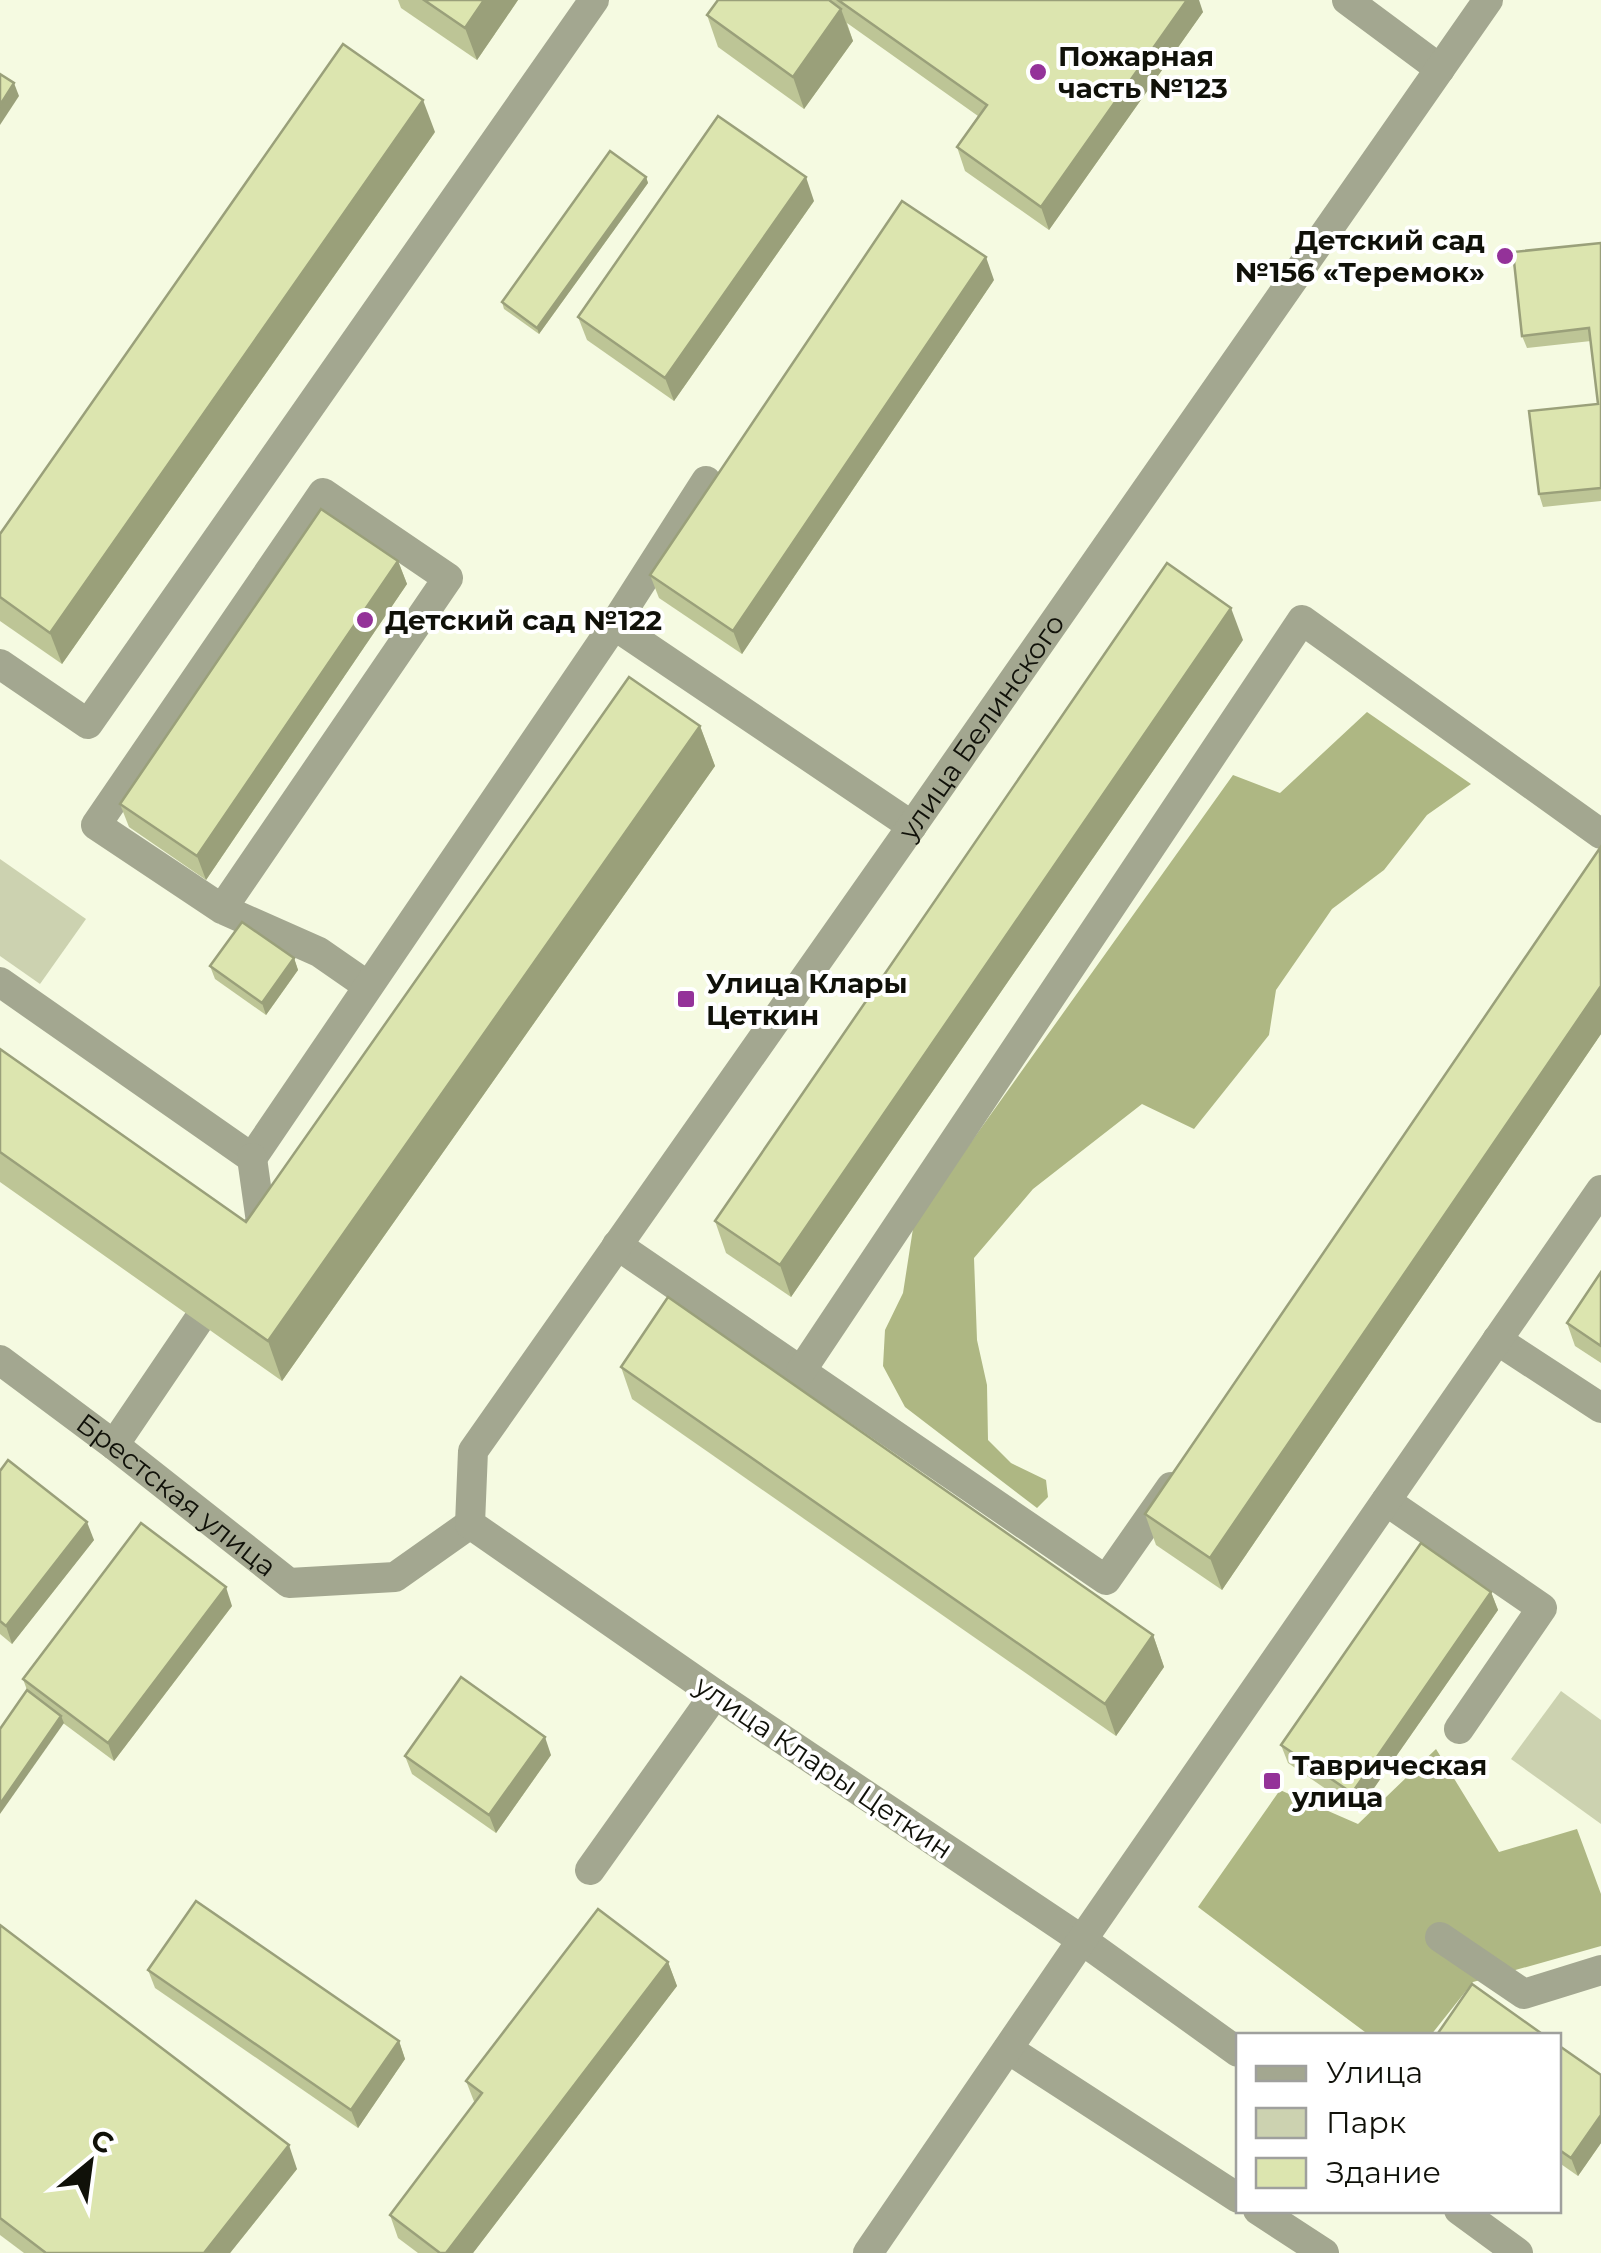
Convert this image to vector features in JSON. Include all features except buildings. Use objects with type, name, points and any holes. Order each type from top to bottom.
[{"type":"street","points":[[0,664],[88,724],[594,0]]},
{"type":"street","points":[[1347,0],[1440,69]]},
{"type":"street","name":"улица Белинского","points":[[470,1524],[473,1451],[1488,0]]},
{"type":"street","points":[[243,1250],[262,1222],[252,1158],[614,626],[706,481]]},
{"type":"street","points":[[222,910],[448,578],[323,493],[96,825],[222,910],[319,952],[368,986]]},
{"type":"street","points":[[802,1371],[1302,620],[1601,834]]},
{"type":"street","points":[[614,626],[912,826]]},
{"type":"street","points":[[0,982],[252,1158]]},
{"type":"street","points":[[868,2253],[1601,1190]]},
{"type":"street","points":[[616,1245],[1106,1580],[1183,1469]]},
{"type":"street","points":[[114,1446],[198,1321]]},
{"type":"street","points":[[1497,1340],[1601,1408]]},
{"type":"street","name":"Брестская улица","points":[[0,1360],[289,1583],[395,1577],[470,1524]]},
{"type":"street","points":[[1386,1501],[1542,1608],[1459,1729]]},
{"type":"street","name":"улица Клары Цеткин","points":[[470,1524],[1082,1940],[1236,2051]]},
{"type":"street","points":[[590,1870],[716,1694]]},
{"type":"street","points":[[1440,1937],[1524,1994],[1601,1970]]},
{"type":"street","points":[[1008,2049],[1236,2197]]},
{"type":"street","points":[[1263,2213],[1324,2253]]},
{"type":"street","points":[[1463,2213],[1518,2253]]},
{"type":"green space","points":[[1367,712],[1471,784],[1427,815],[1384,870],[1332,909],[1276,990],[1269,1035],[1194,1129],[1142,1104],[1033,1189],[974,1258],[977,1340],[987,1385],[988,1440],[1011,1463],[1046,1480],[1048,1497],[1037,1508],[905,1407],[883,1366],[885,1330],[903,1293],[914,1222],[1233,775],[1280,793]]},
{"type":"green space","points":[[0,859],[86,919],[40,984],[0,956]]},
{"type":"green space","points":[[1561,1691],[1601,1720],[1601,1824],[1511,1759]]},
{"type":"green space","points":[[1436,1749],[1499,1852],[1577,1829],[1601,1894],[1601,1946],[1473,1982],[1433,2033],[1366,2033],[1198,1907],[1280,1790],[1358,1824]]},
{"type":"place","name":"Пожарная часть №123","points":[[1038,72]]},
{"type":"place","name":"Детский сад №156 «Теремок»","points":[[1505,256]]},
{"type":"place","name":"Детский сад №122","points":[[365,620]]},
{"type":"place","name":"Улица Клары Цеткин","points":[[686,999]]},
{"type":"place","name":"Таврическая улица","points":[[1272,1781]]}]
